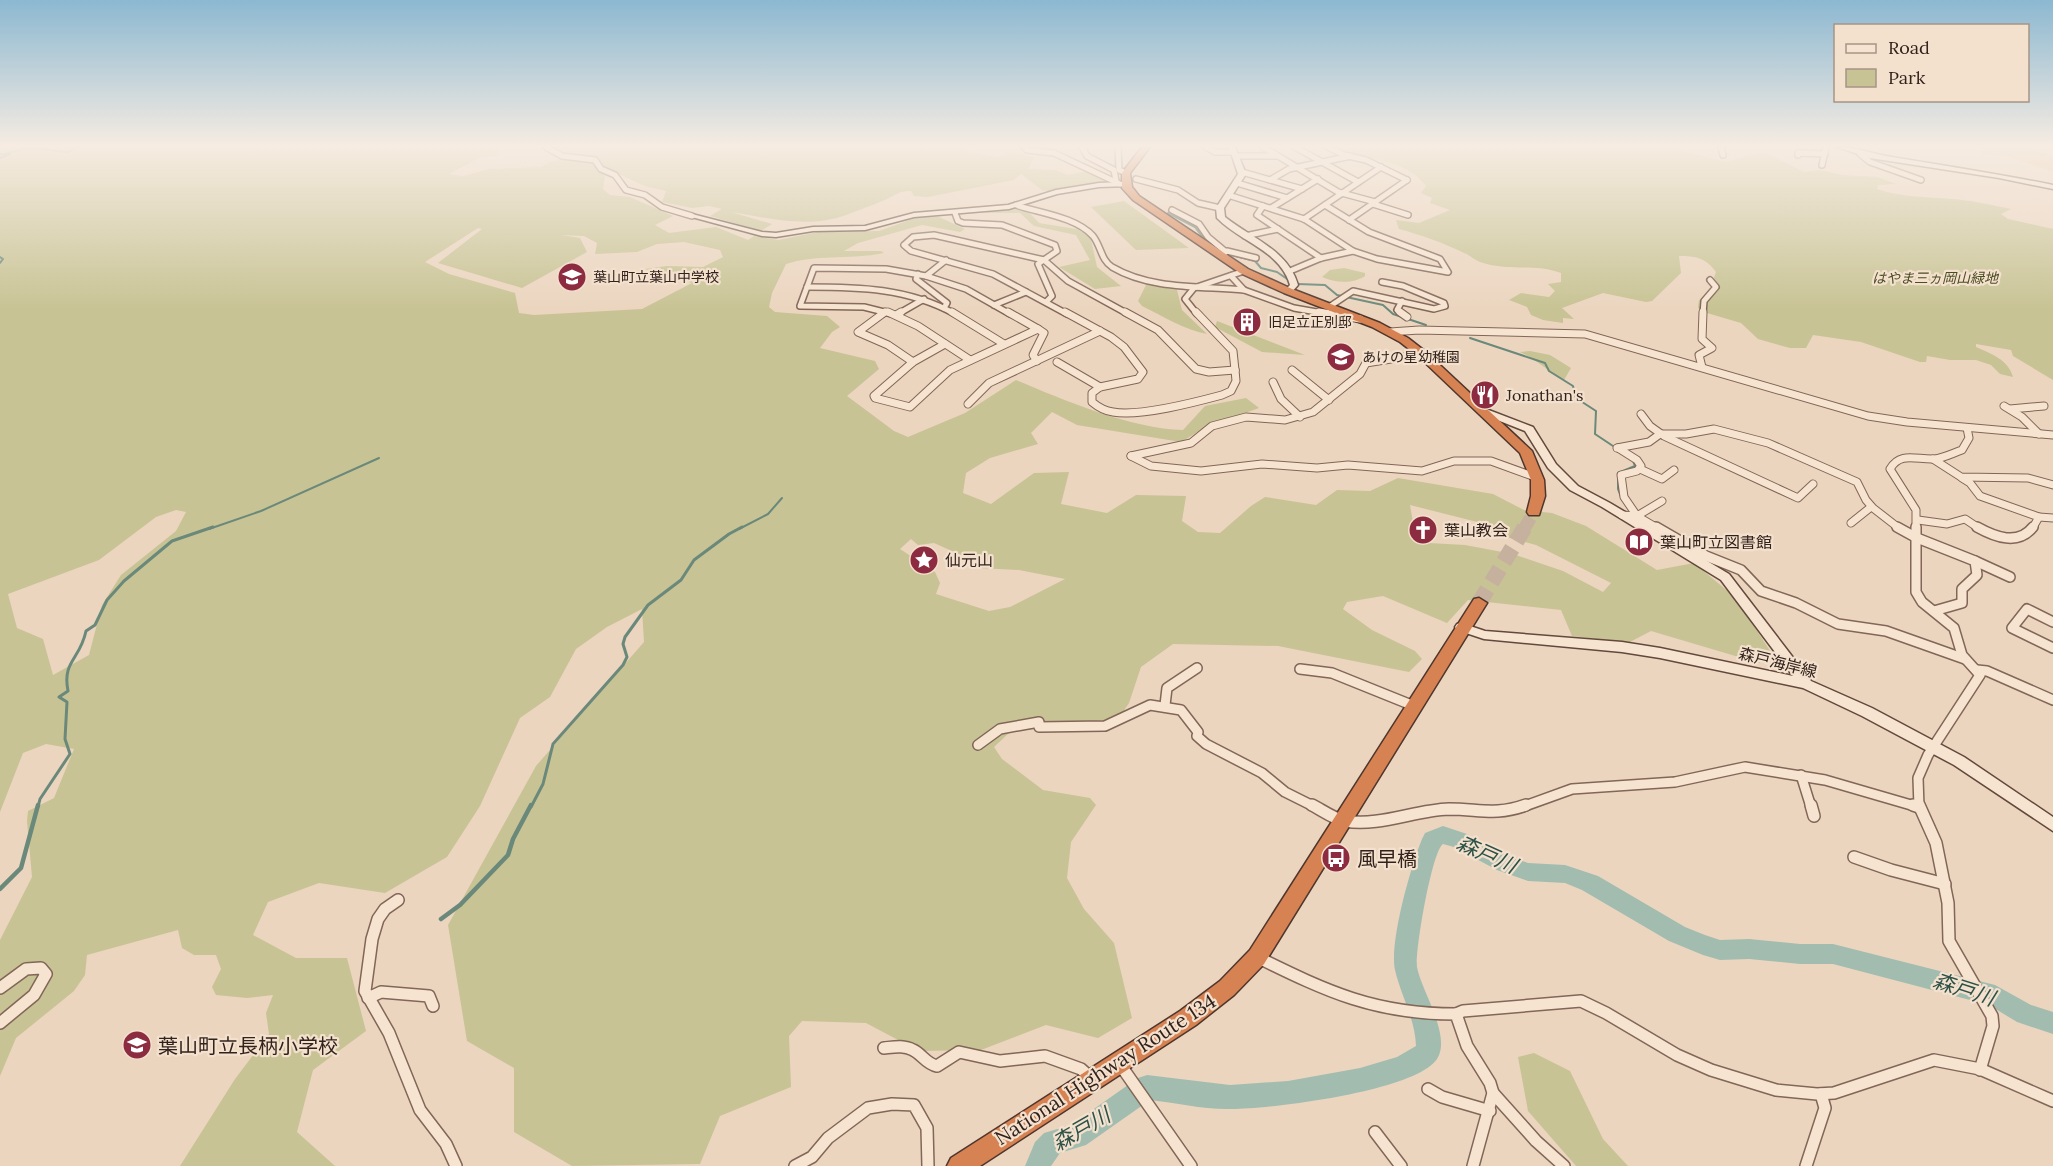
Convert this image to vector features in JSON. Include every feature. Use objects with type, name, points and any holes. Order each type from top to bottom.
[{"type":"highway","points":[[1140,201],[1222,253],[1244,271],[1390,332],[1422,354],[1525,451],[1538,478],[1539,495],[1534,512]]},
{"type":"highway","name":"National Highway Route 134","points":[[959,1166],[1208,1004],[1257,957],[1343,822],[1461,627],[1479,603]]},
{"type":"street","points":[[654,201],[692,216],[762,234],[776,235],[813,229],[865,228],[909,216],[955,213],[1027,201]]},
{"type":"street","points":[[1196,201],[1220,208]]},
{"type":"street","points":[[1224,201],[1220,208],[1221,218],[1284,263],[1290,271],[1294,285],[1288,291]]},
{"type":"street","points":[[1248,201],[1304,219],[1353,250],[1377,259],[1448,272],[1440,259],[1369,232],[1324,205]]},
{"type":"street","points":[[1271,208],[1282,201]]},
{"type":"street","points":[[1304,219],[1329,201]]},
{"type":"street","points":[[1369,201],[1408,215]]},
{"type":"street","points":[[1349,220],[1374,203]]},
{"type":"street","points":[[1016,205],[1058,218],[1087,231],[1096,242],[1104,262],[1119,270],[1153,281],[1244,290],[1300,309],[1360,319]]},
{"type":"street","points":[[1263,206],[1257,215],[1321,258]]},
{"type":"street","points":[[1172,210],[1199,224],[1222,253],[1256,258]]},
{"type":"street","points":[[955,213],[958,221],[963,223],[1002,225],[1055,245],[1057,251],[1038,264],[1052,296],[1046,302]]},
{"type":"street","points":[[1245,236],[1278,229]]},
{"type":"street","points":[[1235,370],[1209,372],[1196,369],[1166,336],[1152,326],[1068,281],[1044,260],[934,235],[917,236],[906,241],[904,245],[911,251],[984,270],[1100,331],[1124,347],[1143,372],[1141,377],[1134,381],[1100,387],[1092,393],[1092,402],[1106,411],[1124,412],[1225,395],[1234,387],[1235,370],[1230,345],[1208,327],[1187,303],[1187,296],[1198,286],[1244,271]]},
{"type":"street","points":[[1290,271],[1321,258],[1353,250]]},
{"type":"street","points":[[926,276],[946,260]]},
{"type":"street","points":[[970,360],[896,315],[855,307],[800,306],[814,268],[886,269],[926,276],[966,290],[1044,333],[1033,355],[1037,361]]},
{"type":"street","points":[[918,274],[916,279],[947,303],[944,308]]},
{"type":"street","points":[[1231,276],[1244,290]]},
{"type":"street","points":[[1702,367],[1700,355],[1712,348],[1702,339],[1704,301],[1716,287],[1710,280]]},
{"type":"street","points":[[1329,307],[1353,291],[1434,309],[1442,309],[1446,305],[1403,286],[1382,282]]},
{"type":"street","points":[[807,287],[877,288],[924,299],[944,308],[1004,344]]},
{"type":"street","points":[[994,305],[1026,292]]},
{"type":"street","points":[[896,315],[924,299]]},
{"type":"street","points":[[1402,301],[1397,310],[1407,317]]},
{"type":"street","points":[[885,312],[858,332],[888,345],[913,362]]},
{"type":"street","points":[[945,344],[913,362],[874,396],[875,399],[910,407],[944,375],[970,360],[1038,329]]},
{"type":"street","points":[[1419,330],[1436,334]]},
{"type":"street","points":[[1390,332],[1419,330],[1585,334],[1868,416],[1967,428],[2053,435]]},
{"type":"street","points":[[968,404],[989,383],[1100,331]]},
{"type":"street","points":[[1422,354],[1366,363],[1359,374],[1329,400],[1313,412],[1300,417],[1285,420],[1246,417],[1212,426],[1191,443],[1131,456],[1151,466],[1201,471],[1262,464],[1311,468],[1348,465],[1422,471],[1454,461],[1491,461],[1538,478]]},
{"type":"street","points":[[1057,362],[1100,387]]},
{"type":"street","points":[[1292,370],[1329,400]]},
{"type":"street","points":[[1273,382],[1281,399],[1300,417]]},
{"type":"street","points":[[2039,434],[2007,408],[2044,406]]},
{"type":"street","points":[[1486,412],[1529,429],[1552,466],[1570,485],[1725,578],[1806,684]]},
{"type":"street","points":[[1641,414],[1660,433],[1798,498],[1813,484]]},
{"type":"street","points":[[1933,459],[1962,450],[1969,438],[1967,428]]},
{"type":"street","points":[[1618,448],[1649,441],[1653,435],[1660,433],[1683,434],[1714,429],[1736,434],[1792,453],[1857,482],[1860,485],[1861,494],[1871,507],[1915,537],[1948,548],[2010,577]]},
{"type":"street","points":[[1618,448],[1637,460],[1640,469]]},
{"type":"street","points":[[1980,1070],[1992,1026],[1990,1011],[1949,941],[1945,884],[1936,843],[1919,807],[1918,778],[1921,767],[1933,746],[1980,677],[1977,670],[1959,650],[1953,628],[1922,602],[1916,592],[1915,537],[1918,520],[1916,510],[1890,469],[1896,460],[1903,458],[1919,456],[1933,459],[1970,483],[1980,496],[2039,517],[2053,518]]},
{"type":"street","points":[[1674,470],[1662,479],[1640,469],[1624,473],[1621,477],[1621,491],[1635,516],[1706,556],[1741,570],[1766,593],[1796,603],[1838,624],[1880,630],[1966,659]]},
{"type":"street","points":[[1960,477],[2028,478],[2053,485]]},
{"type":"street","points":[[1623,515],[1635,516],[1662,501]]},
{"type":"street","points":[[1851,523],[1871,507]]},
{"type":"street","points":[[1918,520],[1947,524],[1965,519],[1982,531],[2011,540],[2028,533],[2039,517]]},
{"type":"street","points":[[1934,611],[1962,603],[1962,589],[1977,575],[1975,561]]},
{"type":"street","points":[[2053,622],[2027,609],[2012,628],[2053,648]]},
{"type":"street","name":"森戸海岸線","points":[[1461,627],[1484,634],[1632,649],[1787,678],[1806,684],[1839,698],[1933,746],[1982,775],[2053,825]]},
{"type":"street","points":[[1165,705],[1167,688],[1197,668]]},
{"type":"street","points":[[1300,669],[1332,673],[1414,706]]},
{"type":"street","points":[[1977,670],[1996,675],[2053,700]]},
{"type":"street","points":[[978,745],[997,729],[1017,727],[1031,722],[1039,722],[1039,727],[1105,726],[1117,723],[1144,707],[1165,705],[1181,710],[1198,732],[1197,736],[1206,744],[1239,759],[1262,773],[1285,792],[1343,822],[1364,822],[1449,808],[1489,813],[1513,810],[1572,789],[1675,782],[1745,767],[1801,776],[1919,807]]},
{"type":"street","points":[[1801,776],[1814,816]]},
{"type":"street","points":[[1854,857],[1891,870],[1945,884]]},
{"type":"street","points":[[398,900],[385,909],[378,919],[372,939],[365,991],[389,1033],[420,1110],[446,1144],[456,1166]]},
{"type":"street","points":[[1257,957],[1305,981],[1389,1010],[1456,1014],[1463,1011],[1581,1001],[1598,1007],[1676,1055],[1701,1067],[1796,1094],[1834,1093],[1934,1060],[1949,1061],[1980,1070],[2030,1089],[2053,1101]]},
{"type":"street","points":[[0,988],[26,969],[41,968],[46,974],[44,982],[36,993],[0,1023]]},
{"type":"street","points":[[368,998],[381,992],[429,996],[433,1006]]},
{"type":"street","points":[[1456,1014],[1467,1046],[1490,1083],[1493,1093],[1536,1141],[1564,1166]]},
{"type":"street","points":[[884,1048],[902,1046],[914,1050],[931,1065],[937,1066],[959,1052],[1000,1061],[1045,1056],[1081,1070],[1093,1079]]},
{"type":"street","points":[[1118,1062],[1191,1166]]},
{"type":"street","points":[[1428,1089],[1442,1097],[1490,1111]]},
{"type":"street","points":[[1473,1166],[1490,1111],[1493,1093]]},
{"type":"street","points":[[1806,1166],[1825,1108],[1821,1094]]},
{"type":"street","points":[[795,1166],[812,1157],[828,1138],[868,1108],[892,1104],[915,1105],[927,1128],[928,1166]]},
{"type":"street","points":[[1375,1132],[1401,1166]]},
{"type":"green space","points":[[0,201],[640,201],[673,216],[655,225],[669,233],[716,227],[748,240],[754,236],[778,240],[818,232],[879,231],[918,217],[939,217],[965,229],[960,232],[922,225],[858,243],[844,251],[881,251],[884,253],[809,259],[786,264],[772,293],[769,307],[775,312],[827,316],[840,327],[832,332],[820,348],[875,361],[879,369],[847,396],[894,431],[908,437],[965,413],[1016,380],[1098,412],[1142,425],[1163,428],[1183,430],[1205,406],[1246,398],[1259,408],[1206,427],[1181,442],[1077,425],[1052,412],[1031,433],[1038,444],[990,458],[966,473],[963,493],[991,504],[1034,473],[1069,472],[1061,504],[1107,513],[1136,495],[1186,496],[1182,521],[1198,532],[1220,533],[1265,497],[1316,505],[1337,490],[1370,491],[1398,478],[1493,494],[1524,510],[1552,513],[1586,526],[1657,570],[1694,563],[1736,598],[1772,654],[1759,663],[1651,631],[1628,643],[1572,636],[1561,610],[1468,600],[1447,623],[1383,596],[1347,602],[1343,609],[1372,630],[1415,651],[1422,659],[1409,672],[1278,646],[1173,644],[1141,667],[1129,703],[1119,718],[1010,732],[994,747],[1002,759],[1043,790],[1090,798],[1096,805],[1071,842],[1067,878],[1084,909],[1114,943],[1132,1018],[1098,1038],[1046,1025],[981,1050],[919,1051],[866,1023],[802,1021],[789,1036],[791,1087],[720,1116],[700,1164],[572,1166],[514,1132],[514,1068],[467,1041],[448,925],[536,766],[644,642],[642,609],[607,627],[576,649],[550,697],[520,718],[480,806],[447,857],[385,893],[319,883],[268,902],[253,935],[296,958],[347,958],[366,1031],[313,1070],[297,1132],[335,1166],[180,1166],[235,1079],[269,1034],[266,1013],[273,995],[247,998],[216,995],[212,987],[221,969],[216,955],[194,955],[182,948],[178,930],[87,955],[85,975],[74,991],[16,1038],[0,1076],[0,940],[32,877],[28,811],[54,798],[74,749],[46,744],[23,753],[0,812]],"holes":[[[478,228],[482,229],[438,263],[522,288],[587,252],[580,238],[561,235],[584,236],[597,243],[595,254],[637,252],[657,244],[684,242],[720,250],[723,257],[703,267],[667,266],[645,269],[692,283],[642,309],[534,315],[519,313],[515,293],[449,274],[425,262]],[[1410,505],[1489,525],[1488,532],[1536,545],[1611,583],[1603,592],[1563,571],[1513,554],[1465,545],[1429,543],[1415,534]],[[176,510],[186,512],[176,531],[121,575],[102,605],[89,655],[53,675],[43,639],[17,628],[8,594],[99,560],[156,517]],[[911,539],[918,545],[934,543],[963,556],[979,568],[1019,570],[1065,579],[1010,607],[989,611],[936,594],[940,583],[935,572],[900,549]]]},
{"type":"green space","points":[[881,201],[831,219],[803,222],[731,212],[772,224],[761,231],[710,216],[722,209],[709,206],[692,208],[662,202]]},
{"type":"green space","points":[[1125,201],[1189,248],[1136,250],[1091,207]]},
{"type":"green space","name":"はやま三ヵ岡山緑地","points":[[1973,201],[2011,209],[2001,214],[2008,219],[2053,229],[2053,380],[2013,356],[2011,350],[1976,344],[1976,347],[2003,361],[2013,377],[2000,374],[1991,365],[1976,360],[1950,360],[1927,356],[1926,362],[1920,362],[1861,342],[1813,335],[1806,348],[1790,348],[1758,339],[1741,323],[1698,308],[1699,300],[1716,291],[1713,280],[1716,272],[1704,261],[1691,257],[1679,256],[1681,273],[1652,301],[1646,302],[1603,293],[1562,308],[1574,319],[1563,318],[1563,323],[1543,320],[1531,315],[1527,307],[1509,300],[1521,293],[1549,297],[1555,291],[1548,284],[1561,282],[1561,273],[1541,268],[1491,265],[1440,243],[1399,229],[1396,220],[1419,223],[1450,210],[1430,203]]},
{"type":"green space","points":[[1008,208],[1028,211],[1039,223],[1076,229],[1090,235],[1097,267],[1121,286],[1095,289],[1059,267],[1090,260],[1076,235],[1034,226],[1020,213],[984,213]]},
{"type":"green space","points":[[1344,268],[1365,273],[1365,276],[1344,282],[1322,277],[1330,270]]},
{"type":"green space","points":[[1146,285],[1177,290],[1182,310],[1207,334],[1182,326],[1142,306],[1138,301]]},
{"type":"green space","points":[[1217,321],[1305,355],[1262,352],[1215,327]]},
{"type":"green space","points":[[1530,351],[1550,355],[1571,368],[1564,380],[1520,352]]},
{"type":"green space","points":[[1534,1053],[1570,1071],[1603,1139],[1628,1166],[1576,1166],[1528,1111],[1518,1057]]},
{"type":"waterway","points":[[1168,213],[1195,227],[1204,239],[1219,249]]},
{"type":"waterway","points":[[1224,253],[1255,261],[1261,268],[1277,272],[1290,281]]},
{"type":"waterway","name":"森戸川","points":[[0,257],[3,259],[0,263]]},
{"type":"waterway","points":[[1298,284],[1325,285],[1337,295],[1383,305],[1393,314],[1426,325]]},
{"type":"waterway","points":[[1470,338],[1545,363],[1549,371],[1573,386],[1576,398],[1596,411],[1595,434],[1616,448]]},
{"type":"waterway","points":[[209,529],[261,511],[379,458]]},
{"type":"waterway","points":[[1621,497],[1618,489],[1618,473],[1635,466],[1633,461]]},
{"type":"waterway","points":[[739,529],[768,514],[782,498]]},
{"type":"waterway","points":[[38,807],[40,799],[70,754],[65,739],[67,702],[59,697],[68,691],[69,666],[80,648],[86,631],[95,625],[107,600],[124,581],[172,541],[213,527]]},
{"type":"waterway","points":[[531,807],[543,784],[553,744],[623,665],[627,657],[623,644],[625,637],[648,605],[681,580],[694,560],[742,527]]},
{"type":"waterway","points":[[0,889],[21,868],[38,805]]},
{"type":"waterway","points":[[441,919],[460,905],[508,855],[513,839],[531,805]]},
{"type":"waterway","name":"森戸川","points":[[1038,1166],[1044,1151],[1053,1142],[1077,1136],[1147,1087],[1230,1097],[1288,1093],[1360,1080],[1402,1068],[1428,1052],[1426,1026],[1406,969],[1406,955],[1423,864],[1432,839],[1443,835],[1460,840],[1504,864],[1528,872],[1565,874],[1590,883],[1677,934],[1703,945],[1720,950],[1749,949],[1800,954],[1833,954],[1995,996],[2025,1014],[2053,1023]]},
{"type":"tunnel","points":[[1524,529],[1534,512]]},
{"type":"tunnel","points":[[1479,603],[1525,527]]},
{"type":"place","name":"葉山町立葉山中学校","points":[[572,277]]},
{"type":"place","name":"旧足立正別邸","points":[[1247,322]]},
{"type":"place","name":"あけの星幼稚園","points":[[1341,357]]},
{"type":"place","name":"Jonathan's","points":[[1485,395]]},
{"type":"place","name":"葉山教会","points":[[1423,530]]},
{"type":"place","name":"葉山町立図書館","points":[[1639,542]]},
{"type":"place","name":"仙元山","points":[[924,560]]},
{"type":"place","name":"風早橋","points":[[1336,858]]},
{"type":"place","name":"葉山町立長柄小学校","points":[[137,1045]]}]
